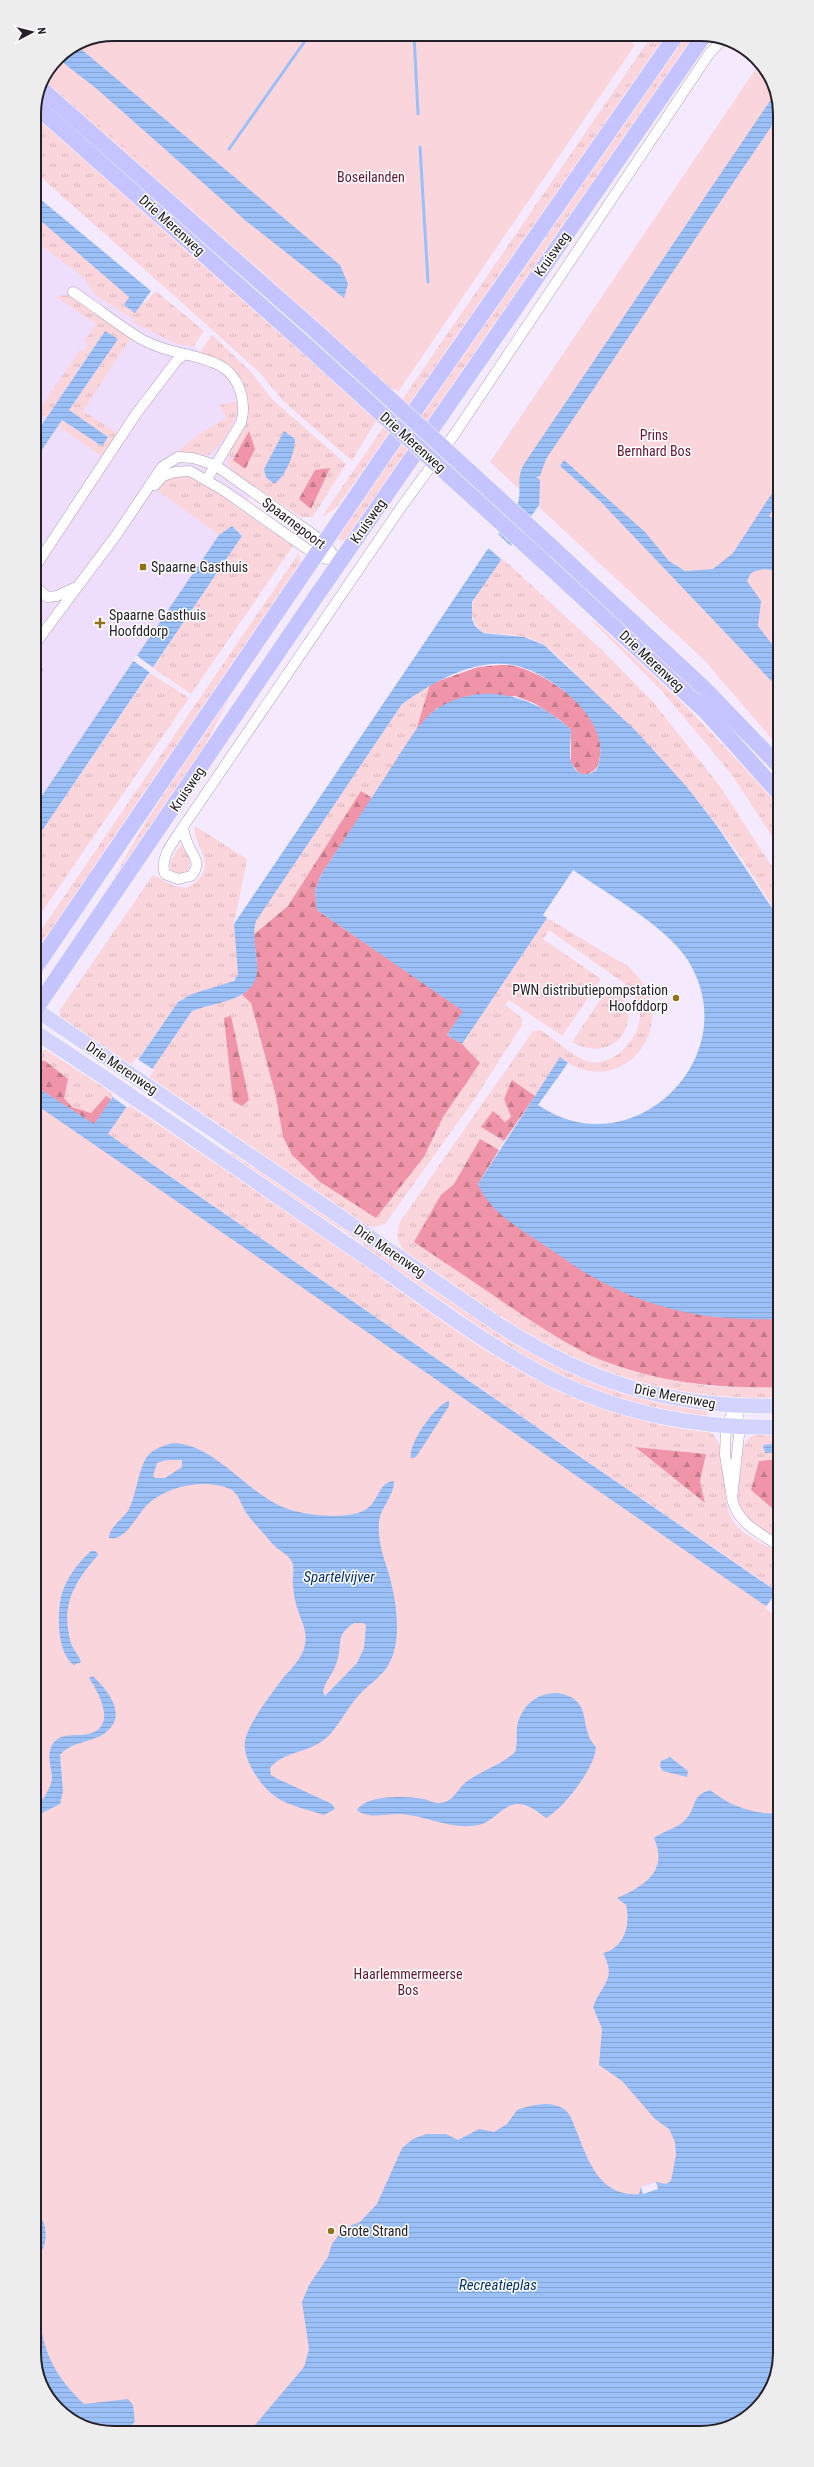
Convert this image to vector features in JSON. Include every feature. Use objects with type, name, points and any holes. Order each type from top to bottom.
[{"type":"highway","name":"Kruisweg","points":[[41,959],[321,550],[386,452],[672,41]]},
{"type":"highway","name":"Kruisweg","points":[[41,1000],[339,563],[700,41]]},
{"type":"highway","name":"Drie Merenweg","points":[[44,92],[319,334],[553,548],[704,688],[773,760]]},
{"type":"highway","name":"Drie Merenweg","points":[[41,111],[308,348],[544,562],[706,712],[773,786]]},
{"type":"main road","name":"Drie Merenweg","points":[[41,1013],[529,1344],[573,1367],[632,1389],[668,1398],[736,1406],[773,1406]]},
{"type":"main road","name":"Drie Merenweg","points":[[41,1036],[451,1316],[546,1376],[572,1388],[642,1413],[699,1423],[733,1426],[773,1427]]},
{"type":"street","name":"Kruisweg","points":[[183,827],[187,843],[196,857],[197,865],[191,876],[178,880],[165,874],[162,867],[165,856],[183,827],[402,506],[456,432],[709,54],[719,44]]},
{"type":"street","points":[[73,292],[141,338],[172,353],[184,355],[220,366],[233,376],[240,389],[244,414],[241,423],[207,479]]},
{"type":"street","points":[[41,558],[136,414],[177,360],[184,355]]},
{"type":"street","name":"Spaarnepoort","points":[[41,636],[144,496],[162,467],[178,457],[193,458],[215,465],[339,563]]},
{"type":"street","name":"Spaarnepoort","points":[[144,496],[163,476],[175,472],[190,471],[207,479],[321,550],[339,563]]},
{"type":"street","name":"Spaarnepoort","points":[[41,592],[47,597],[70,592],[79,585]]},
{"type":"street","points":[[736,1406],[733,1426],[725,1455],[735,1511],[743,1522],[773,1542]]},
{"type":"street","points":[[732,1499],[733,1426]]},
{"type":"shaded area","name":"Spaarne Gasthuis Hoofddorp","points":[[41,215],[294,431],[41,807]]},
{"type":"green space","name":"Boseilanden","points":[[114,41],[629,41],[635,45],[398,392],[133,153],[48,83],[62,62],[74,53],[100,42]]},
{"type":"green space","points":[[119,41],[376,372],[373,370],[395,389],[352,461],[283,401],[260,373],[41,177],[41,120],[304,354],[323,328],[47,86],[53,74],[62,62],[74,53],[91,45],[100,42]]},
{"type":"green space","points":[[648,41],[665,41],[522,248],[337,507],[321,518]]},
{"type":"green space","points":[[678,41],[691,41],[353,530],[343,541],[334,538]]},
{"type":"green space","name":"Prins Bernhard Bos","points":[[756,68],[771,95],[773,114],[773,740],[704,660],[490,462]]},
{"type":"green space","points":[[41,221],[130,297],[134,313],[156,291],[204,331],[194,346],[177,344],[134,323],[135,320],[96,296],[82,276],[41,245]]},
{"type":"green space","points":[[69,295],[131,337],[83,411],[117,433],[101,456],[58,426],[62,420],[102,446],[108,437],[69,411],[118,339],[90,352],[47,417],[41,414],[41,408],[80,349],[84,351],[88,344],[85,341],[96,324],[55,296]]},
{"type":"green space","points":[[212,335],[251,372],[272,399],[346,464],[313,517],[301,517],[236,474],[228,464],[228,458],[234,443],[248,421],[249,416],[245,391],[237,376],[225,365],[199,353]]},
{"type":"green space","points":[[237,401],[236,416],[230,430],[211,454],[203,455],[185,452],[176,453],[196,436],[226,418],[220,405]]},
{"type":"green space","points":[[249,431],[255,449],[245,469],[233,460]]},
{"type":"green space","points":[[330,468],[311,509],[299,499],[315,470]]},
{"type":"green space","points":[[177,476],[192,477],[202,483],[293,546],[191,694],[153,668],[242,536],[232,526],[219,535],[157,490],[165,481]]},
{"type":"green space","points":[[299,553],[301,565],[41,947],[41,930]]},
{"type":"green space","points":[[502,558],[603,651],[653,702],[719,785],[773,868],[773,908],[740,856],[696,798],[647,744],[565,663],[545,646],[531,639],[515,635],[483,633],[475,624],[472,614],[476,595]]},
{"type":"green space","points":[[591,620],[598,624],[684,704],[773,798],[773,837],[732,775],[662,691]]},
{"type":"green space","points":[[500,665],[516,666],[547,679],[575,700],[586,712],[595,726],[600,741],[600,756],[594,771],[584,775],[578,772],[571,763],[571,730],[560,720],[534,703],[515,696],[437,708],[416,731],[430,684],[478,667]]},
{"type":"green space","points":[[150,673],[189,698],[41,913],[41,832]]},
{"type":"green space","points":[[430,684],[416,731],[372,798],[361,792],[288,906],[253,935],[256,921],[402,704]]},
{"type":"green space","points":[[231,695],[191,773],[102,903],[130,849],[162,796]]},
{"type":"green space","points":[[361,791],[372,798],[321,875],[315,891],[317,910],[464,1011],[447,1035],[462,1044],[480,1063],[443,1117],[424,1157],[376,1218],[320,1182],[292,1155],[283,1137],[276,1097],[251,1003],[242,995],[249,989],[256,975],[253,935],[288,906]]},
{"type":"green space","points":[[195,826],[247,859],[234,924],[238,974],[227,985],[193,995],[178,1002],[131,1069],[62,1021],[59,1011],[153,875],[174,886],[186,888],[198,880],[204,872],[204,856],[197,841]]},
{"type":"green space","points":[[182,844],[189,857],[190,863],[188,870],[180,874],[171,870],[171,863],[173,856]]},
{"type":"green space","points":[[547,918],[622,962],[631,969],[647,990],[652,1012],[649,1033],[639,1051],[624,1065],[605,1071],[583,1069],[560,1057],[535,1096],[512,1080],[504,1099],[511,1117],[505,1122],[481,1127],[504,1142],[499,1150],[480,1139],[454,1184],[441,1195],[549,1332],[573,1347],[608,1363],[637,1372],[695,1384],[719,1387],[773,1387],[773,1401],[747,1401],[682,1394],[618,1378],[587,1367],[530,1339],[498,1319],[405,1253],[400,1245],[398,1229],[401,1220],[533,1031],[541,1030],[579,1058],[593,1062],[602,1062],[619,1054],[632,1039],[636,1031],[640,1013],[634,994],[628,986],[549,930],[543,939],[601,979],[562,1036],[509,1000],[505,1005],[522,1018],[522,1025],[476,1097],[385,1224],[374,1227],[363,1226],[146,1079],[192,1011],[242,995],[251,1003],[276,1097],[283,1137],[292,1155],[320,1182],[376,1218],[424,1157],[443,1117],[480,1063],[462,1044]]},
{"type":"green space","points":[[610,985],[622,996],[627,1009],[628,1021],[624,1033],[615,1042],[604,1048],[589,1048],[572,1042]]},
{"type":"green space","points":[[231,1016],[249,1100],[242,1106],[233,1101],[224,1018]]},
{"type":"green space","points":[[45,1049],[114,1094],[111,1099],[106,1096],[91,1113],[72,1107],[64,1098],[45,1061],[41,1060],[41,1053]]},
{"type":"green space","points":[[41,1061],[45,1061],[68,1079],[64,1098],[72,1107],[91,1113],[106,1096],[111,1099],[98,1122],[94,1125],[41,1090]]},
{"type":"green space","points":[[512,1080],[535,1096],[504,1141],[481,1127],[493,1111],[505,1122],[511,1117],[504,1099]]},
{"type":"green space","name":"Haarlemmermeerse Bos","points":[[41,1103],[773,1607],[773,2353],[771,2372],[761,2393],[748,2408],[740,2414],[719,2424],[700,2426],[109,2426],[100,2425],[78,2416],[66,2408],[53,2393],[43,2372],[41,2353]]},
{"type":"green space","points":[[128,1104],[513,1363],[708,1430],[716,1438],[721,1448],[727,1506],[731,1517],[735,1524],[746,1534],[773,1550],[773,1588],[108,1134]],"holes":[[[635,1447],[706,1454],[700,1481],[705,1503]]]},
{"type":"green space","points":[[203,1139],[249,1162],[501,1333],[708,1409],[707,1418],[639,1406],[586,1388],[512,1351],[385,1264],[359,1241]]},
{"type":"green space","points":[[480,1139],[499,1150],[478,1184],[549,1248],[588,1274],[715,1317],[773,1319],[773,1387],[714,1386],[672,1380],[630,1370],[609,1363],[583,1352],[558,1338],[414,1242],[441,1195],[454,1184]]},
{"type":"green space","points":[[773,1433],[773,1444],[764,1445],[766,1453],[773,1452],[773,1460],[759,1461],[751,1490],[773,1509],[773,1536],[745,1514],[739,1503],[738,1472],[742,1451],[749,1438],[760,1434]]},
{"type":"green space","points":[[635,1447],[706,1454],[700,1481],[705,1503]]},
{"type":"green space","points":[[773,1460],[773,1509],[751,1490],[759,1461]]},
{"type":"water","points":[[81,49],[340,265],[348,284],[344,298],[246,221],[97,89],[62,62]]},
{"type":"water","points":[[771,99],[773,124],[546,459],[540,476],[536,477],[540,480],[539,505],[472,602],[472,619],[475,626],[483,633],[524,637],[544,645],[636,731],[686,786],[717,826],[773,910],[773,1319],[728,1318],[681,1311],[658,1305],[613,1287],[589,1275],[505,1218],[489,1202],[478,1184],[560,1057],[568,1063],[538,1105],[574,1121],[610,1123],[643,1113],[671,1092],[692,1065],[703,1031],[702,996],[687,959],[665,934],[650,922],[573,870],[543,915],[547,918],[462,1044],[447,1035],[463,1011],[317,910],[315,891],[321,875],[412,736],[424,720],[438,708],[455,700],[472,695],[490,694],[508,696],[525,701],[542,708],[571,730],[570,755],[573,767],[577,771],[582,774],[586,774],[595,771],[600,756],[600,741],[586,713],[574,700],[546,678],[518,666],[502,664],[471,668],[456,673],[428,687],[402,704],[256,921],[254,937],[257,964],[256,976],[252,986],[235,998],[192,1011],[108,1134],[773,1589],[773,1611],[41,1108],[41,1090],[94,1124],[178,1002],[192,994],[234,981],[238,974],[234,924],[517,506],[519,501],[519,480],[521,469]]},
{"type":"water","points":[[41,200],[151,291],[135,313],[124,305],[129,297],[41,221]]},
{"type":"water","points":[[105,331],[118,339],[69,410],[108,437],[102,446],[62,420],[41,451],[41,426]]},
{"type":"water","points":[[284,431],[295,439],[295,444],[292,457],[286,470],[274,484],[266,477],[264,469]]},
{"type":"water","points":[[564,460],[645,532],[669,561],[685,571],[713,569],[733,553],[773,492],[773,510],[769,516],[773,519],[773,570],[768,569],[758,570],[751,573],[747,581],[761,601],[758,626],[773,646],[773,683],[600,501],[560,466]]},
{"type":"water","points":[[232,526],[242,536],[41,832],[41,797],[219,535]]},
{"type":"water","points":[[449,1401],[449,1406],[416,1457],[411,1458],[411,1452],[418,1435],[430,1417],[443,1404]]},
{"type":"water","name":"Spartelvijver","points":[[172,1443],[186,1445],[212,1457],[260,1494],[276,1504],[293,1511],[317,1515],[336,1516],[355,1514],[370,1506],[381,1489],[389,1482],[394,1481],[392,1492],[380,1517],[379,1532],[395,1600],[397,1632],[394,1653],[382,1674],[362,1692],[336,1727],[325,1739],[309,1748],[284,1757],[270,1768],[271,1775],[276,1778],[332,1804],[335,1809],[324,1815],[299,1808],[276,1797],[264,1787],[246,1756],[245,1741],[250,1727],[265,1702],[302,1655],[304,1649],[306,1638],[295,1600],[293,1567],[290,1559],[275,1547],[253,1521],[233,1491],[209,1484],[198,1484],[176,1488],[165,1493],[144,1508],[126,1532],[121,1536],[109,1538],[113,1527],[128,1511],[146,1458],[154,1450]],"holes":[[[166,1460],[182,1460],[182,1467],[165,1478],[155,1478],[153,1476],[157,1463]],[[354,1623],[363,1623],[366,1625],[364,1648],[357,1663],[325,1696],[323,1692],[324,1688],[336,1664],[341,1637],[343,1632]]]},
{"type":"water","points":[[773,1444],[773,1452],[765,1453],[763,1445]]},
{"type":"water","points":[[91,1551],[96,1551],[98,1555],[89,1565],[76,1585],[68,1606],[67,1617],[71,1643],[81,1662],[74,1665],[68,1659],[61,1643],[59,1614],[61,1597],[69,1578],[81,1560]]},
{"type":"water","points":[[93,1676],[110,1697],[116,1713],[115,1720],[110,1728],[102,1735],[74,1745],[60,1755],[63,1791],[60,1804],[41,1814],[41,1799],[44,1798],[49,1789],[52,1778],[49,1754],[52,1745],[64,1736],[88,1734],[97,1730],[102,1724],[104,1709],[101,1700],[89,1678]]},
{"type":"water","points":[[558,1693],[569,1696],[577,1701],[584,1715],[590,1739],[596,1747],[590,1766],[577,1787],[561,1806],[546,1818],[532,1808],[520,1804],[511,1805],[486,1822],[472,1826],[452,1825],[411,1815],[367,1815],[357,1810],[369,1801],[388,1797],[417,1798],[438,1803],[448,1801],[466,1782],[510,1757],[515,1752],[519,1719],[526,1707],[531,1702],[543,1695]]},
{"type":"water","points":[[670,1757],[688,1771],[687,1777],[663,1771],[660,1766],[661,1761]]},
{"type":"water","name":"Recreatieplas","points":[[710,1790],[726,1801],[751,1811],[773,1813],[773,2353],[771,2372],[761,2393],[748,2408],[740,2414],[719,2424],[700,2426],[255,2426],[304,2367],[309,2349],[302,2302],[309,2285],[328,2257],[332,2244],[344,2228],[360,2222],[377,2204],[402,2148],[413,2139],[426,2134],[446,2134],[458,2140],[479,2129],[494,2132],[507,2124],[517,2110],[529,2106],[547,2104],[559,2106],[568,2113],[572,2119],[585,2153],[597,2174],[605,2183],[614,2189],[625,2193],[639,2194],[641,2187],[656,2182],[666,2184],[671,2181],[676,2155],[675,2142],[669,2129],[655,2119],[622,2081],[599,2065],[602,2029],[593,2007],[607,1981],[608,1976],[609,1969],[603,1953],[616,1946],[621,1941],[626,1928],[626,1905],[617,1898],[636,1888],[651,1876],[656,1868],[658,1860],[658,1850],[654,1838],[683,1822],[690,1814],[697,1798],[704,1792]]},
{"type":"water","points":[[41,2218],[44,2223],[46,2235],[41,2253]]},
{"type":"water","points":[[41,2324],[47,2352],[61,2378],[71,2391],[84,2404],[128,2399],[133,2405],[135,2421],[131,2426],[100,2425],[78,2416],[59,2401],[53,2393],[43,2372],[41,2353]]},
{"type":"pier","points":[[497,533],[512,547],[502,560],[487,547]]},
{"type":"pier","points":[[136,655],[155,669],[152,674],[132,660]]},
{"type":"pier","points":[[136,1058],[154,1070],[128,1108],[111,1096]]},
{"type":"pier","points":[[773,1597],[772,1613],[765,1608]]},
{"type":"pier","points":[[656,2182],[658,2189],[643,2194],[641,2187]]},
{"type":"waterway","points":[[229,149],[305,41]]},
{"type":"waterway","points":[[414,41],[418,114]]},
{"type":"waterway","points":[[420,147],[428,282]]},
{"type":"place","name":"Spaarne Gasthuis","points":[[143,567]]},
{"type":"place","name":"Spaarne Gasthuis Hoofddorp","points":[[100,623]]},
{"type":"place","name":"PWN distributiepompstation Hoofddorp","points":[[676,998]]},
{"type":"place","name":"Grote Strand","points":[[331,2231]]}]
